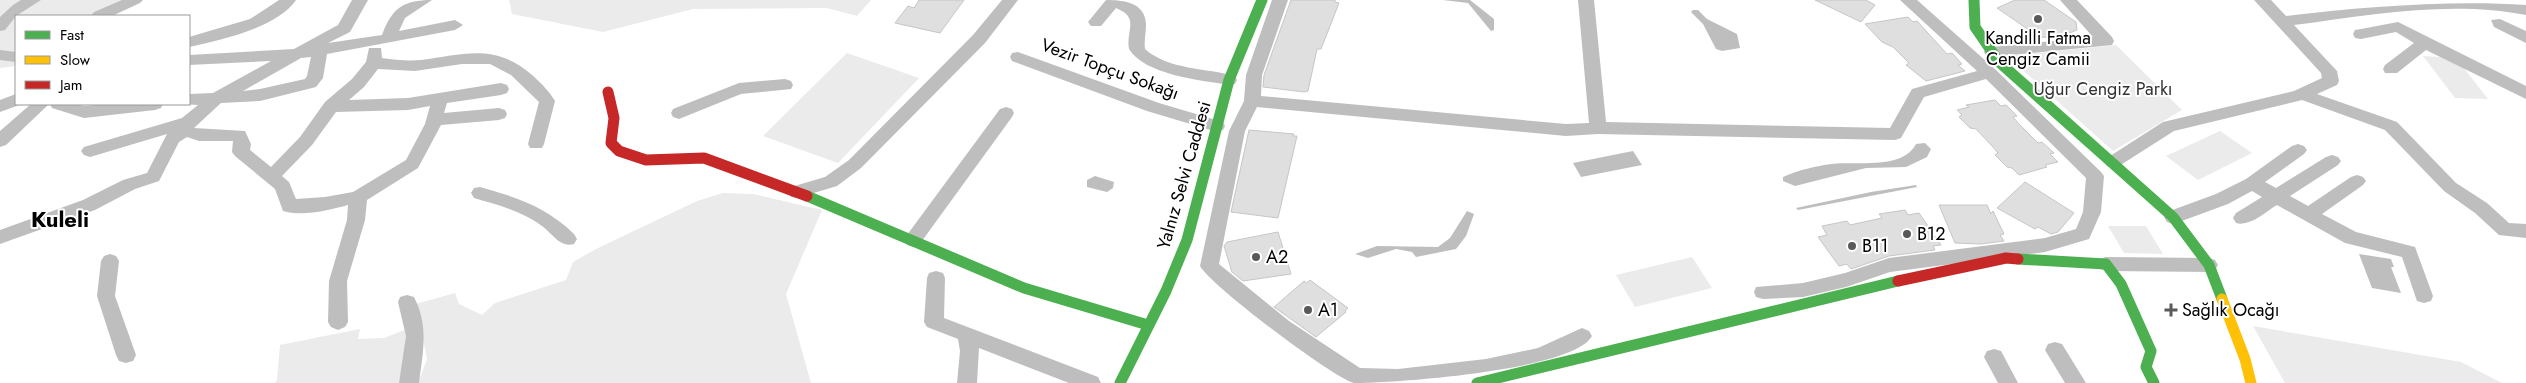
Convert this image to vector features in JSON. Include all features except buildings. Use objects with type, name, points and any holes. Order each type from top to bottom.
[{"type":"street","points":[[0,26],[18,8],[33,0]]},
{"type":"street","points":[[101,15],[135,0]]},
{"type":"street","points":[[190,42],[208,34],[251,24],[277,13],[288,0]]},
{"type":"street","points":[[0,237],[89,205],[129,184],[153,177],[173,138],[218,97],[344,28],[360,0]]},
{"type":"street","points":[[272,176],[306,141],[331,106],[358,83],[374,63],[382,39],[400,14],[424,0]]},
{"type":"street","points":[[797,192],[831,182],[855,164],[979,39],[1010,0]]},
{"type":"street","points":[[1096,22],[1114,0],[1134,12],[1140,23],[1137,47],[1140,54],[1167,66],[1228,80]]},
{"type":"street","name":"Yalnız Selvi Caddesi","points":[[1120,383],[1187,240],[1228,80],[1262,0]]},
{"type":"street","points":[[1280,0],[1254,75],[1252,101],[1236,131],[1209,266],[1245,298],[1307,345],[1359,377],[1398,381],[1440,378],[1520,361],[1554,351],[1582,336]]},
{"type":"street","points":[[1586,0],[1598,128]]},
{"type":"street","points":[[1763,292],[1803,290],[1846,280],[1889,266],[2045,245],[2083,234],[2092,212],[2095,176],[1989,73],[1908,0]]},
{"type":"street","points":[[1974,0],[1975,27],[1999,62],[2173,216],[2208,265],[2245,359],[2251,383]]},
{"type":"street","points":[[1992,52],[2106,42],[2068,0]]},
{"type":"street","points":[[2113,162],[2169,126],[2301,94],[2330,81],[2329,70],[2262,0]]},
{"type":"street","points":[[2284,21],[2404,3],[2493,1],[2526,10]]},
{"type":"street","points":[[190,60],[298,53],[455,24]]},
{"type":"street","points":[[2361,34],[2398,27],[2425,43],[2526,93]]},
{"type":"street","points":[[2390,69],[2425,43]]},
{"type":"street","points":[[190,100],[260,95],[310,83],[315,78],[320,50]]},
{"type":"street","points":[[0,55],[15,57]]},
{"type":"street","points":[[374,63],[418,65],[460,57],[484,58],[506,62],[530,80],[547,101],[536,144]]},
{"type":"street","name":"Vezir Topçu Sokağı","points":[[1018,57],[1153,107],[1216,126]]},
{"type":"street","points":[[1252,101],[1566,130],[1598,128],[1895,134],[1918,92],[1989,73]]},
{"type":"street","points":[[679,112],[739,89],[785,85]]},
{"type":"street","points":[[331,106],[408,104],[501,89]]},
{"type":"street","points":[[608,92],[614,118],[611,143],[619,151],[646,160],[704,158],[797,192],[1024,288],[1148,325]]},
{"type":"street","points":[[2301,94],[2391,126],[2450,187],[2481,208],[2505,230],[2526,230]]},
{"type":"street","points":[[90,151],[186,126],[199,135],[239,136],[244,144],[242,152],[283,186],[289,206],[325,204],[358,197],[412,164],[420,152],[434,120],[440,98]]},
{"type":"street","points":[[0,106],[15,100]]},
{"type":"street","points":[[0,141],[40,105]]},
{"type":"street","points":[[61,105],[84,112],[146,105]]},
{"type":"street","points":[[913,240],[1006,113]]},
{"type":"street","points":[[434,120],[498,114]]},
{"type":"street","points":[[2173,216],[2222,198],[2252,183],[2298,150]]},
{"type":"street","points":[[2242,218],[2332,161]]},
{"type":"street","points":[[2308,215],[2357,181]]},
{"type":"street","points":[[2252,183],[2351,238],[2409,252],[2424,296]]},
{"type":"street","points":[[480,193],[524,206],[552,222],[568,239]]},
{"type":"street","points":[[338,322],[338,281],[356,220],[358,197]]},
{"type":"street","points":[[1477,383],[1916,277],[2006,258],[2106,264],[2208,265]]},
{"type":"street","points":[[110,261],[106,296],[126,355]]},
{"type":"street","points":[[2106,264],[2121,284],[2151,352],[2146,367],[2154,383]]},
{"type":"street","points":[[936,278],[934,322],[1088,383]]},
{"type":"street","points":[[407,302],[416,336],[409,383]]},
{"type":"street","points":[[967,336],[970,351],[967,383]]},
{"type":"street","points":[[2054,350],[2076,383]]},
{"type":"street","points":[[1994,358],[2008,383]]},
{"type":"street","points":[[2245,359],[2264,383]]},
{"type":"green space","points":[[0,0],[122,0],[125,3],[101,13],[101,15],[15,15],[15,66],[0,68]]},
{"type":"green space","points":[[509,0],[871,0],[857,16],[827,8],[693,9],[603,32],[512,14]]},
{"type":"green space","name":"Uğur Cengiz Parkı","points":[[2116,45],[2182,110],[2113,151],[2007,56]]},
{"type":"green space","points":[[847,53],[919,78],[838,163],[763,136]]},
{"type":"green space","points":[[2423,56],[2456,58],[2488,99],[2455,98]]},
{"type":"green space","points":[[2220,131],[2252,153],[2198,180],[2166,156]]},
{"type":"green space","points":[[723,193],[753,194],[822,210],[786,294],[811,383],[418,383],[427,359],[416,304],[455,293],[459,304],[482,315],[495,303],[566,280],[573,262],[596,249],[697,201]]},
{"type":"green space","points":[[2108,226],[2146,226],[2163,254],[2124,253]]},
{"type":"green space","points":[[1692,257],[1712,288],[1635,307],[1616,275]]},
{"type":"green space","points":[[2253,326],[2461,362],[2502,383],[2285,383]]},
{"type":"green space","points":[[360,329],[358,339],[384,338],[407,329],[407,354],[399,383],[275,383],[277,380],[280,345]]},
{"type":"shaded area","points":[[1443,0],[1470,0],[1494,19],[1494,30],[1491,31],[1468,3]]},
{"type":"shaded area","points":[[1698,10],[1707,19],[1737,34],[1740,48],[1722,51],[1716,49],[1703,24],[1691,12]]},
{"type":"shaded area","points":[[2500,19],[2526,31],[2526,43],[2494,27],[2491,20]]},
{"type":"shaded area","points":[[1925,143],[1931,149],[1927,157],[1906,167],[1866,168],[1795,186],[1783,181],[1783,177],[1819,166],[1890,161],[1901,158],[1910,152],[1916,144]]},
{"type":"shaded area","points":[[1633,151],[1642,165],[1581,177],[1573,163]]},
{"type":"shaded area","points":[[1095,176],[1114,182],[1113,188],[1107,192],[1087,187],[1087,180]]},
{"type":"shaded area","points":[[1916,185],[1917,187],[1798,210],[1796,208],[1871,192]]},
{"type":"shaded area","points":[[1467,211],[1474,214],[1466,236],[1456,249],[1416,257],[1412,252],[1396,249],[1368,258],[1355,254],[1377,246],[1438,247],[1450,238]]},
{"type":"shaded area","points":[[2359,254],[2391,259],[2394,267],[2391,267],[2401,293],[2372,288]]},
{"type":"traffic: fast","points":[[1120,383],[1166,291],[1187,240],[1229,80],[1262,0]]},
{"type":"traffic: fast","points":[[1974,0],[1975,27],[1999,62],[2173,217],[2209,265],[2222,299]]},
{"type":"traffic: fast","points":[[807,196],[1024,288],[1148,325]]},
{"type":"traffic: fast","points":[[2018,259],[2106,264],[2121,284],[2151,351],[2146,367],[2154,383]]},
{"type":"traffic: fast","points":[[1477,383],[1898,281]]},
{"type":"traffic: slow","points":[[2222,299],[2245,359],[2251,383]]},
{"type":"traffic: jam","points":[[608,92],[614,118],[611,143],[619,151],[646,160],[704,158],[807,196]]},
{"type":"traffic: jam","points":[[1898,281],[2006,258],[2018,259]]},
{"type":"place","name":"Kandilli Fatma Cengiz Camii","points":[[2038,19]]},
{"type":"place","name":"B12","points":[[1907,234]]},
{"type":"place","name":"B11","points":[[1852,246]]},
{"type":"place","name":"A2","points":[[1256,257]]},
{"type":"place","name":"A1","points":[[1308,310]]},
{"type":"place","name":"Sağlık Ocağı","points":[[2171,310]]},
{"type":"district","name":"Kuleli","points":[[60,219]]}]
